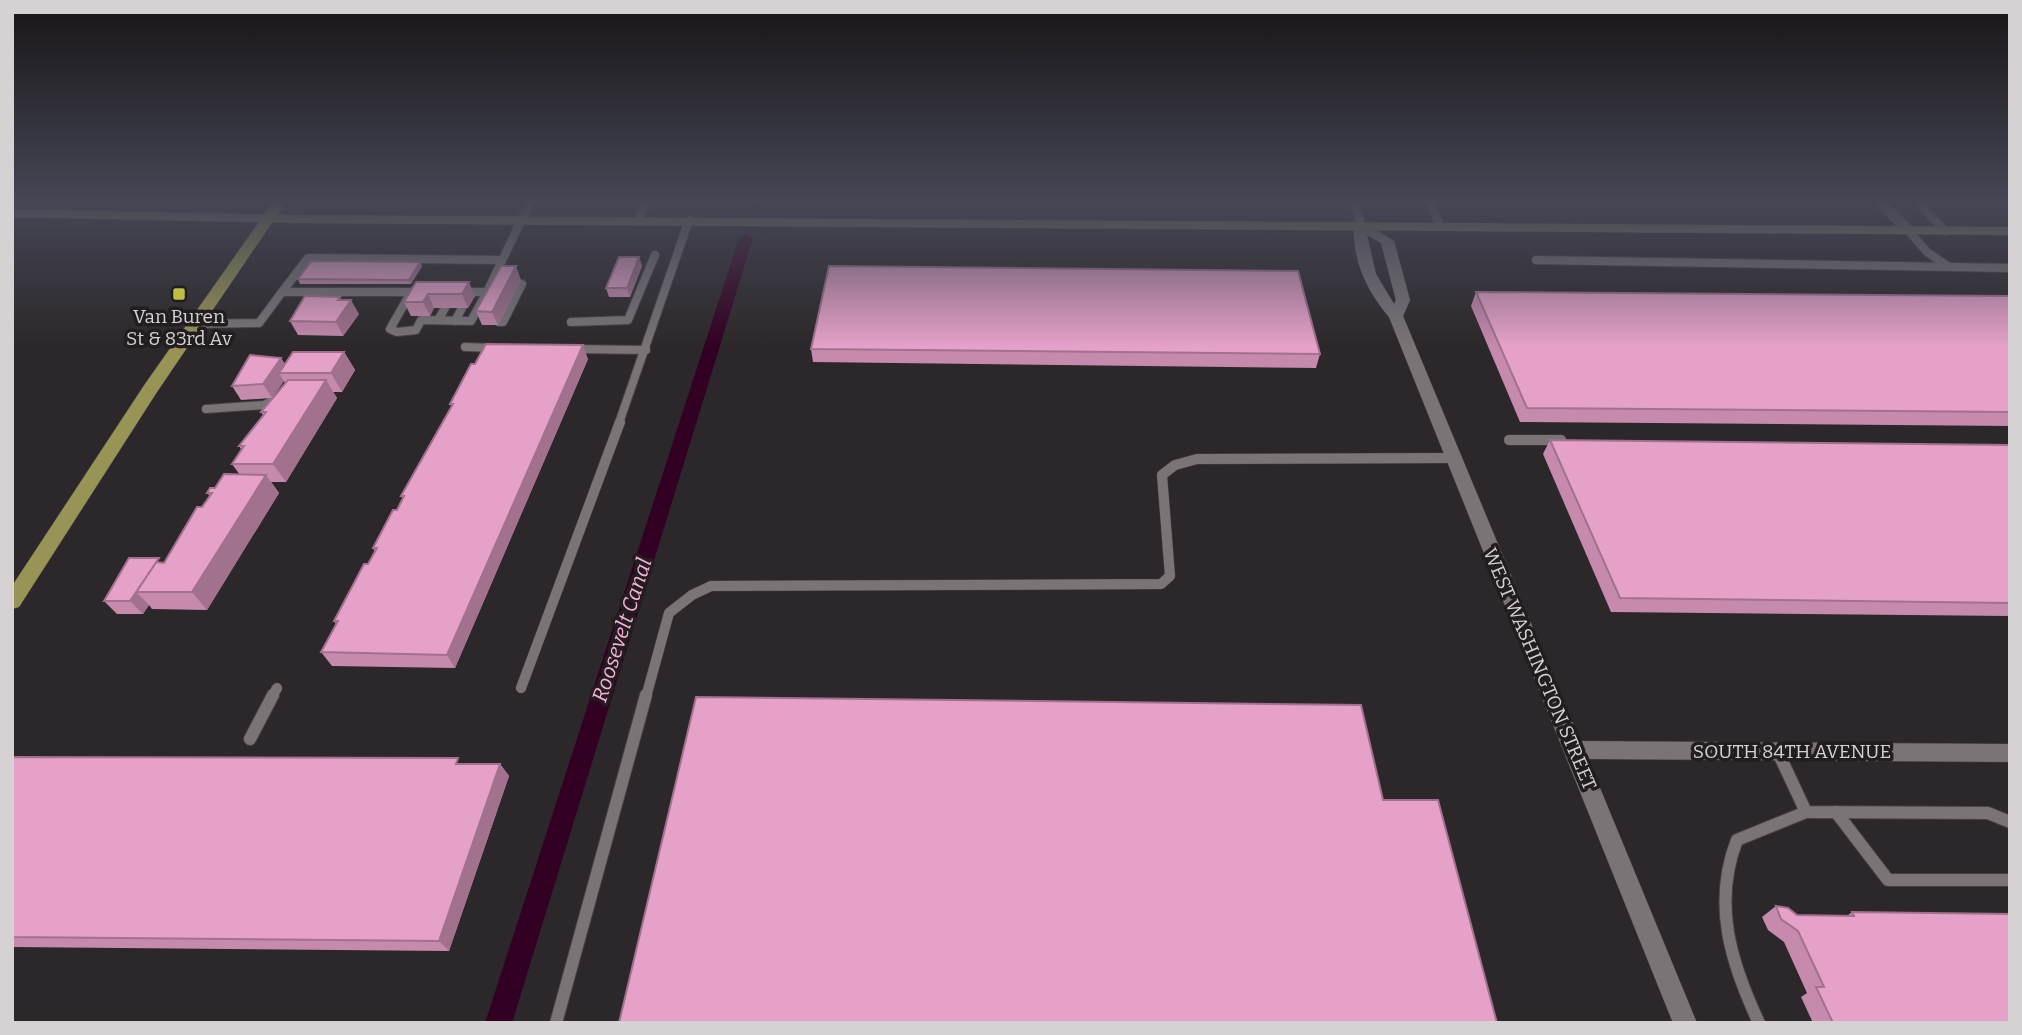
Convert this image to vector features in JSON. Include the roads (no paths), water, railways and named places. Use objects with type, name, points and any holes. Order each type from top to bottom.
[{"type":"main road","points":[[12,602],[20,578],[245,250]]},
{"type":"street","name":"WEST WASHINGTON STREET","points":[[1362,250],[1380,299],[1396,316],[1685,1023]]},
{"type":"street","name":"WEST WASHINGTON STREET","points":[[1389,250],[1403,300],[1396,316]]},
{"type":"street","name":"SOUTH 84TH AVENUE","points":[[1574,750],[2010,753]]},
{"type":"lane","points":[[471,321],[507,250]]},
{"type":"lane","points":[[521,688],[646,350],[679,250]]},
{"type":"lane","points":[[1926,250],[1950,268]]},
{"type":"lane","points":[[571,322],[628,320],[655,255]]},
{"type":"lane","points":[[195,324],[259,323],[309,258],[363,258],[383,263],[502,260]]},
{"type":"lane","points":[[335,266],[341,258]]},
{"type":"lane","points":[[358,266],[363,258]]},
{"type":"lane","points":[[1536,260],[2010,268]]},
{"type":"lane","points":[[316,292],[322,284]]},
{"type":"lane","points":[[451,293],[470,293],[504,284]]},
{"type":"lane","points":[[499,322],[503,322],[522,284],[519,284]]},
{"type":"lane","points":[[282,292],[316,292],[343,288],[392,288],[412,292],[436,292]]},
{"type":"lane","points":[[487,290],[498,296]]},
{"type":"lane","points":[[412,292],[390,329],[407,332],[416,330],[421,320],[484,322]]},
{"type":"lane","points":[[438,320],[445,308]]},
{"type":"lane","points":[[455,321],[462,308]]},
{"type":"lane","points":[[477,309],[490,309]]},
{"type":"lane","points":[[465,347],[507,348]]},
{"type":"lane","points":[[562,349],[646,350]]},
{"type":"lane","points":[[206,409],[264,405],[280,398],[286,390]]},
{"type":"lane","points":[[1509,440],[1578,441]]},
{"type":"lane","points":[[556,1023],[669,613],[685,598],[718,584],[1161,584],[1170,576],[1162,475],[1175,465],[1197,459],[1452,458]]},
{"type":"lane","points":[[250,739],[276,688]]},
{"type":"lane","points":[[1777,750],[1806,812]]},
{"type":"lane","points":[[1759,1023],[1739,982],[1724,910],[1725,873],[1737,840],[1806,812],[1988,813],[2010,822]]},
{"type":"lane","points":[[1836,812],[1888,880],[2010,880]]},
{"type":"waterway","name":"Roosevelt Canal","points":[[498,1023],[742,250]]},
{"type":"place","name":"Van Buren St & 83rd Av","points":[[179,294]]}]
